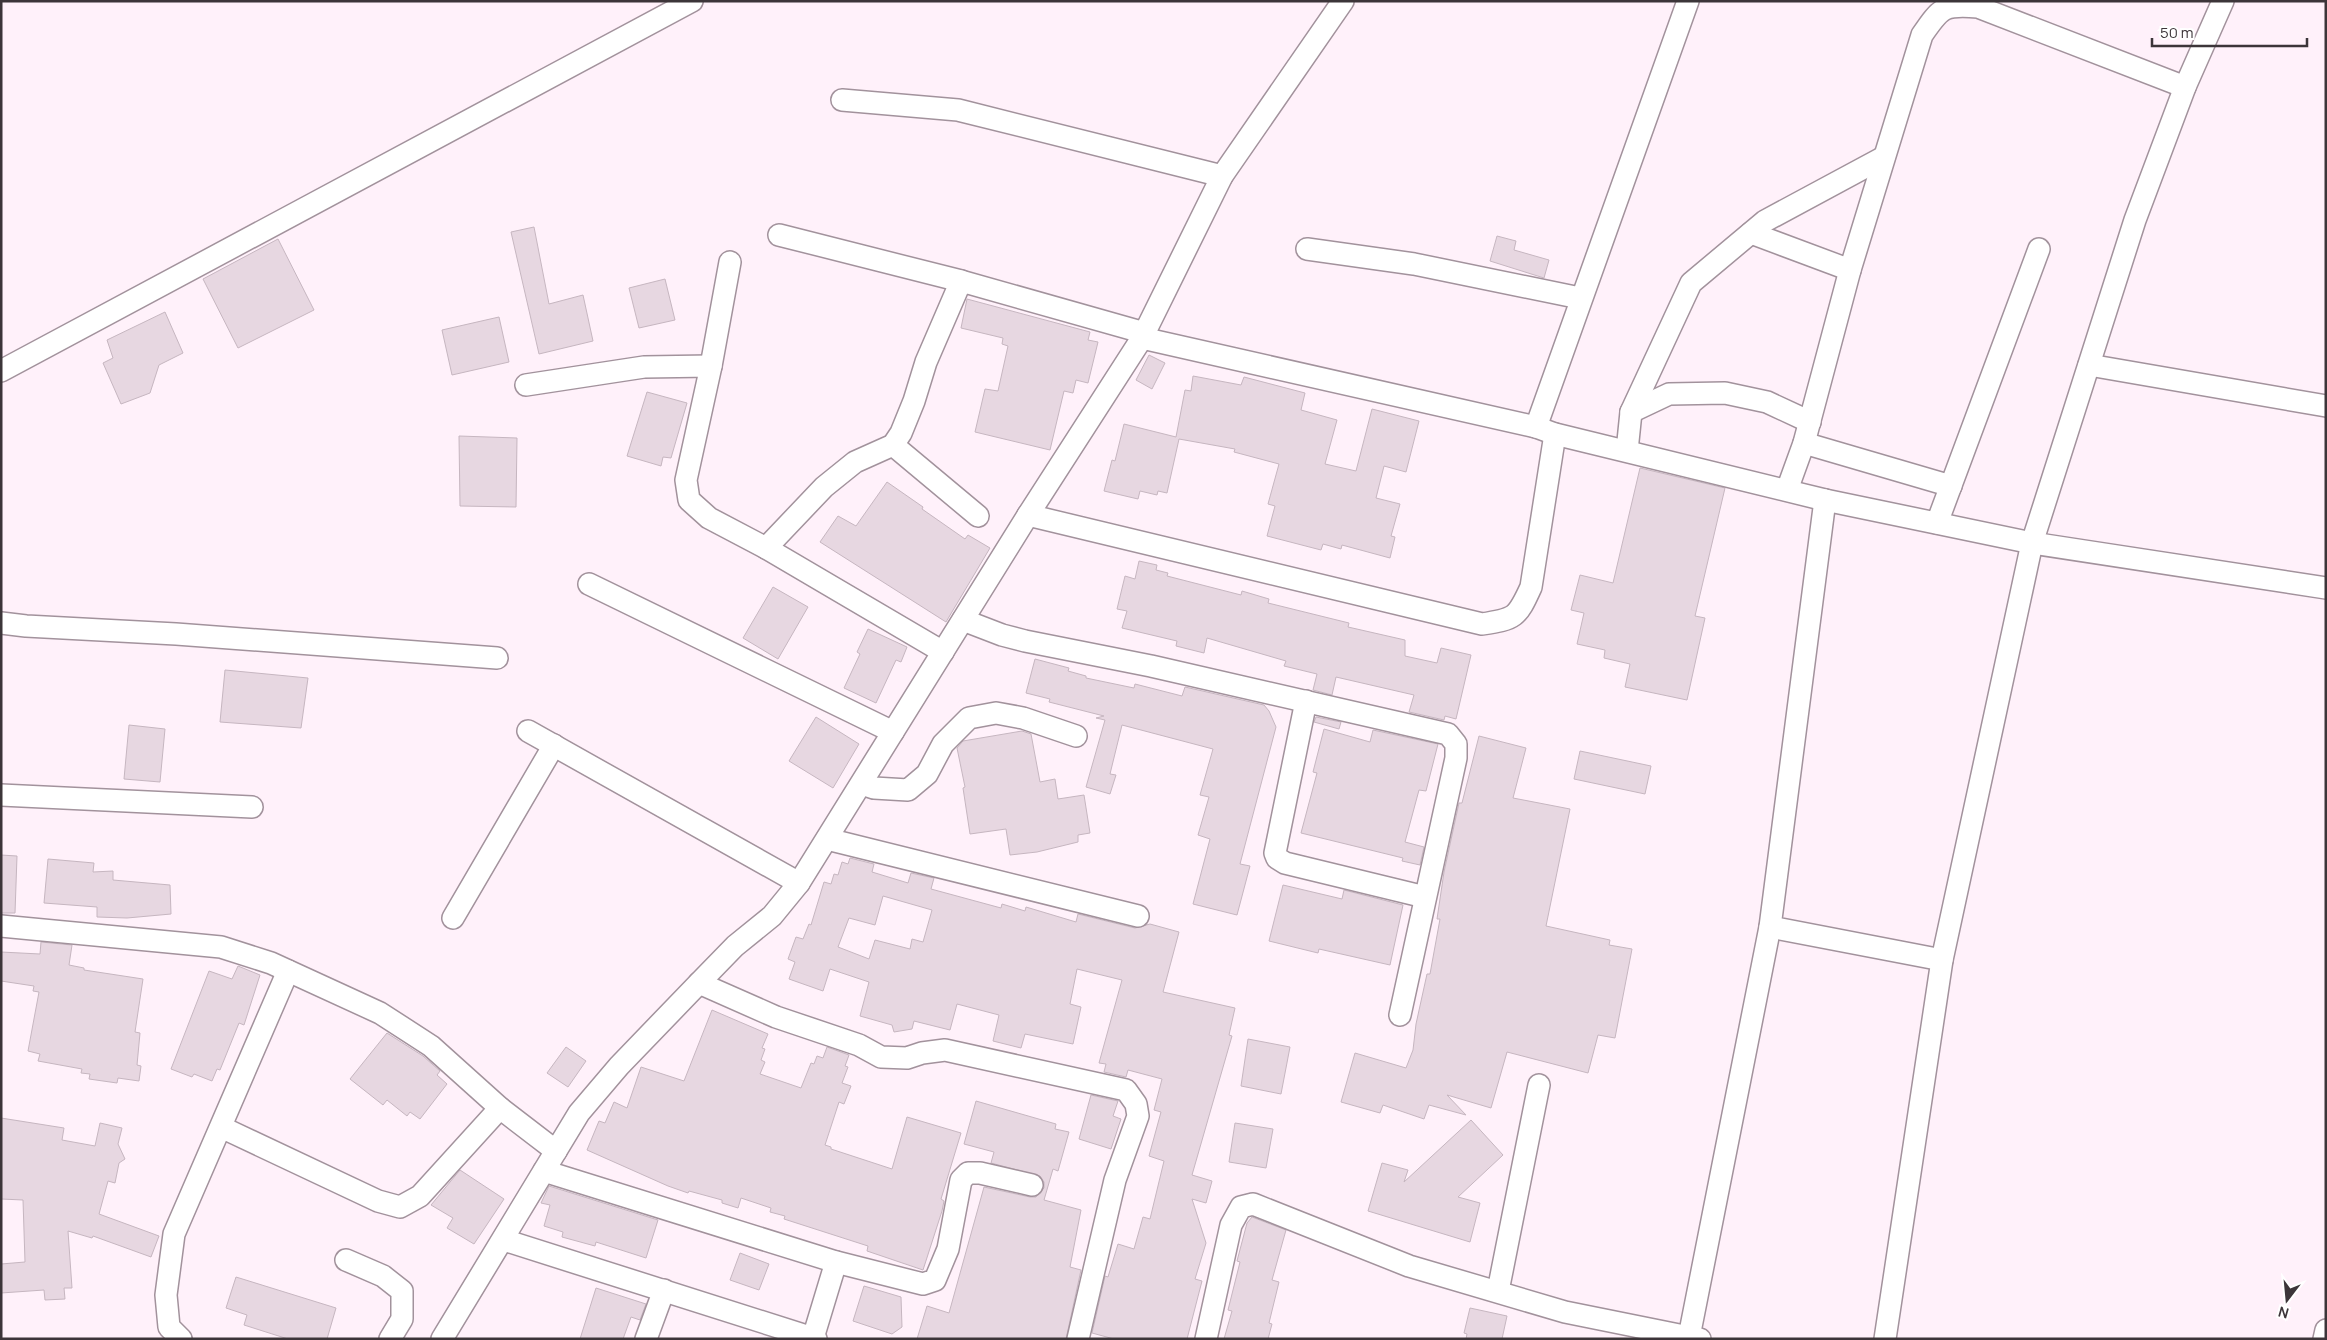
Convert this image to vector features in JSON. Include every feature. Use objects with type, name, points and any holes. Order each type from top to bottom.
[{"type":"street","points":[[1,372],[692,1]]},
{"type":"street","points":[[442,1339],[504,1240],[579,1113],[619,1066],[735,946],[772,916],[799,883],[1028,515],[1143,336],[1222,176],[1343,1]]},
{"type":"street","points":[[1028,515],[1482,624],[1509,620],[1522,607],[1531,587],[1546,430],[1580,298],[1688,1]]},
{"type":"street","points":[[1886,1339],[1942,960],[2032,543],[2135,220],[2185,87],[2223,1]]},
{"type":"street","points":[[1787,490],[1804,443],[1850,270],[1922,34],[1936,14],[1952,5],[1999,8],[2185,87]]},
{"type":"street","points":[[842,100],[958,110],[1222,176]]},
{"type":"street","points":[[1627,451],[1631,412],[1691,283],[1765,221],[1884,157]]},
{"type":"street","points":[[1751,233],[1850,270]]},
{"type":"street","points":[[779,236],[962,281],[1143,336],[1546,430],[1824,500],[2032,543],[2326,588]]},
{"type":"street","points":[[1308,249],[1414,264],[1580,298]]},
{"type":"street","points":[[1937,523],[2040,249]]},
{"type":"street","points":[[730,262],[711,366],[686,480],[689,500],[709,518],[766,548],[943,652]]},
{"type":"street","points":[[766,548],[824,487],[855,462],[893,445],[914,402],[926,362],[962,281]]},
{"type":"street","points":[[2089,365],[2326,406]]},
{"type":"street","points":[[526,385],[644,367],[711,366]]},
{"type":"street","points":[[1631,412],[1669,394],[1725,393],[1767,402],[1810,422]]},
{"type":"street","points":[[1804,443],[1951,486]]},
{"type":"street","points":[[893,445],[978,516]]},
{"type":"street","points":[[1206,1339],[1231,1225],[1242,1207],[1253,1204],[1409,1266],[1565,1312],[1694,1338],[1770,927],[1824,500]]},
{"type":"street","points":[[589,584],[893,732]]},
{"type":"street","points":[[963,620],[1002,635],[1025,641],[1142,664],[1448,734],[1456,744],[1456,758],[1400,1015]]},
{"type":"street","points":[[1,622],[26,626],[176,634],[497,658]]},
{"type":"street","points":[[1306,701],[1275,853],[1277,858],[1285,863],[1425,897]]},
{"type":"street","points":[[862,784],[874,788],[908,790],[927,774],[943,744],[969,718],[996,713],[1023,718],[1076,736]]},
{"type":"street","points":[[528,731],[799,883]]},
{"type":"street","points":[[453,918],[554,745]]},
{"type":"street","points":[[1,795],[252,806]]},
{"type":"street","points":[[827,839],[1138,916]]},
{"type":"street","points":[[1,926],[222,947],[272,963],[380,1013],[431,1046],[500,1108],[556,1152]]},
{"type":"street","points":[[1770,927],[1942,960]]},
{"type":"street","points":[[181,1339],[168,1327],[166,1295],[174,1234],[288,971]]},
{"type":"street","points":[[699,983],[776,1018],[859,1045],[882,1057],[907,1058],[922,1053],[944,1050],[1126,1090],[1136,1104],[1138,1116],[1115,1180],[1078,1339]]},
{"type":"street","points":[[1498,1291],[1539,1085]]},
{"type":"street","points":[[221,1127],[378,1201],[400,1207],[420,1196],[500,1108]]},
{"type":"street","points":[[544,1171],[836,1262],[923,1284],[935,1280],[948,1249],[961,1180],[968,1173],[980,1173],[1032,1185]]},
{"type":"street","points":[[504,1240],[815,1338],[836,1262]]},
{"type":"street","points":[[346,1260],[382,1276],[402,1292],[402,1318],[390,1339]]},
{"type":"street","points":[[646,1339],[664,1290]]},
{"type":"street","points":[[2324,1339],[2326,1330]]},
{"type":"building","points":[[534,227],[549,304],[583,295],[593,341],[539,354],[511,232]]},
{"type":"building","points":[[1497,236],[1516,241],[1514,250],[1549,260],[1544,278],[1490,261]]},
{"type":"building","points":[[278,239],[314,310],[238,348],[203,279]]},
{"type":"building","points":[[665,279],[675,320],[639,328],[629,288]]},
{"type":"building","points":[[967,299],[1090,332],[1088,340],[1098,342],[1088,383],[1076,380],[1073,393],[1064,391],[1050,450],[975,432],[985,389],[998,391],[1008,346],[1002,344],[1003,338],[961,328]]},
{"type":"building","points":[[165,312],[183,353],[159,365],[150,393],[121,404],[103,363],[113,358],[107,340]]},
{"type":"building","points":[[499,317],[509,362],[452,375],[442,330]]},
{"type":"building","points":[[1149,355],[1165,363],[1152,389],[1136,380]]},
{"type":"building","points":[[1193,376],[1241,385],[1244,377],[1305,393],[1301,410],[1337,420],[1325,464],[1356,471],[1372,409],[1419,421],[1406,472],[1384,466],[1376,498],[1400,504],[1391,536],[1395,537],[1390,558],[1342,545],[1341,549],[1323,544],[1321,550],[1267,536],[1275,506],[1268,504],[1279,464],[1234,452],[1235,449],[1179,439],[1167,493],[1158,491],[1157,495],[1140,491],[1138,499],[1104,491],[1112,460],[1115,461],[1124,424],[1176,437],[1185,390],[1191,391]]},
{"type":"building","points":[[647,392],[687,403],[671,458],[663,457],[661,466],[627,456]]},
{"type":"building","points":[[459,436],[517,438],[516,507],[460,506]]},
{"type":"building","points":[[1640,468],[1725,488],[1695,616],[1705,618],[1687,700],[1625,687],[1630,664],[1604,658],[1605,650],[1577,644],[1584,613],[1571,610],[1580,575],[1613,583]]},
{"type":"building","points":[[887,482],[965,539],[968,535],[990,548],[946,622],[820,542],[838,516],[856,526]]},
{"type":"building","points":[[1139,561],[1157,565],[1156,570],[1168,573],[1167,576],[1241,595],[1242,591],[1269,599],[1268,603],[1349,623],[1348,627],[1405,640],[1405,656],[1437,663],[1441,648],[1471,655],[1456,719],[1445,716],[1444,720],[1409,712],[1414,695],[1336,677],[1332,695],[1313,690],[1317,674],[1284,666],[1286,661],[1207,638],[1204,653],[1176,646],[1177,641],[1122,628],[1127,611],[1117,609],[1125,576],[1135,579]]},
{"type":"building","points":[[773,587],[808,607],[778,659],[743,638]]},
{"type":"building","points":[[868,629],[907,647],[901,662],[896,660],[876,703],[844,688],[860,654],[857,652]]},
{"type":"building","points":[[1035,659],[1069,668],[1068,671],[1086,676],[1086,678],[1134,688],[1135,684],[1182,696],[1185,687],[1264,705],[1269,711],[1276,727],[1240,864],[1250,866],[1237,915],[1193,904],[1210,839],[1198,835],[1209,797],[1200,795],[1213,749],[1122,725],[1110,774],[1116,775],[1110,794],[1086,787],[1105,720],[1096,718],[1104,716],[1049,702],[1050,699],[1026,693]]},
{"type":"building","points":[[225,670],[308,678],[301,728],[220,722]]},
{"type":"building","points":[[816,717],[859,744],[833,788],[789,761]]},
{"type":"building","points":[[1316,717],[1341,722],[1339,729],[1314,722]]},
{"type":"building","points":[[129,725],[165,729],[160,782],[124,779]]},
{"type":"building","points":[[1324,729],[1370,742],[1373,730],[1438,744],[1426,791],[1419,790],[1405,842],[1424,847],[1420,865],[1402,861],[1403,858],[1301,833],[1317,773],[1313,772]]},
{"type":"building","points":[[1022,731],[1031,734],[1040,782],[1055,779],[1058,799],[1084,795],[1090,833],[1078,835],[1078,842],[1037,852],[1010,855],[1006,829],[970,834],[963,788],[965,787],[957,748],[963,741]]},
{"type":"building","points":[[1479,736],[1526,748],[1513,798],[1570,809],[1546,926],[1610,940],[1609,945],[1632,949],[1615,1038],[1598,1035],[1588,1073],[1507,1052],[1491,1108],[1447,1095],[1466,1115],[1429,1105],[1424,1119],[1383,1105],[1380,1113],[1341,1102],[1355,1053],[1406,1068],[1413,1050],[1416,1024],[1427,974],[1430,974],[1440,919],[1437,919],[1444,872],[1459,803],[1462,803]]},
{"type":"building","points":[[1580,751],[1651,766],[1645,794],[1574,779]]},
{"type":"building","points":[[1,855],[17,856],[15,913],[1,913]]},
{"type":"building","points":[[850,858],[874,864],[872,872],[908,883],[911,873],[934,878],[931,889],[1001,908],[1002,904],[1025,911],[1026,907],[1076,922],[1078,914],[1135,928],[1150,924],[1179,932],[1163,992],[1235,1008],[1229,1035],[1232,1036],[1192,1175],[1212,1181],[1206,1203],[1192,1199],[1206,1243],[1195,1279],[1202,1281],[1187,1339],[1114,1339],[1092,1333],[1105,1276],[1108,1277],[1118,1244],[1134,1249],[1143,1217],[1150,1219],[1164,1161],[1149,1156],[1161,1112],[1154,1110],[1162,1079],[1128,1070],[1126,1077],[1104,1072],[1106,1064],[1099,1063],[1122,980],[1077,969],[1070,1004],[1081,1007],[1073,1044],[1025,1034],[1021,1048],[993,1041],[999,1015],[957,1004],[950,1030],[914,1021],[912,1029],[894,1032],[892,1025],[860,1016],[869,982],[830,969],[823,991],[789,979],[795,962],[788,959],[796,937],[803,939],[809,924],[811,925],[824,882],[831,884],[834,874],[838,875],[842,862],[848,864]],"holes":[[[883,896],[932,910],[923,942],[912,939],[910,949],[875,940],[869,959],[838,947],[849,918],[875,925]]]},
{"type":"building","points":[[48,859],[94,863],[93,872],[113,871],[113,880],[170,885],[171,914],[127,918],[97,917],[97,907],[44,903]]},
{"type":"building","points":[[1283,885],[1342,899],[1344,890],[1403,905],[1390,965],[1319,949],[1318,953],[1269,941]]},
{"type":"building","points":[[41,942],[72,945],[69,965],[84,968],[84,970],[143,979],[135,1032],[140,1033],[137,1065],[141,1066],[139,1081],[118,1078],[117,1083],[89,1079],[90,1074],[81,1073],[82,1069],[38,1061],[40,1054],[28,1051],[39,992],[33,991],[34,986],[1,981],[1,952],[40,954]]},
{"type":"building","points":[[238,966],[260,975],[244,1025],[239,1023],[220,1070],[217,1069],[212,1081],[194,1074],[192,1077],[171,1069],[209,971],[232,979]]},
{"type":"building","points":[[712,1010],[768,1034],[762,1048],[765,1049],[761,1060],[765,1062],[760,1074],[801,1088],[811,1063],[814,1064],[817,1056],[823,1058],[827,1047],[849,1055],[845,1066],[848,1067],[842,1083],[851,1086],[844,1104],[839,1102],[825,1145],[831,1147],[831,1149],[892,1169],[907,1117],[961,1133],[941,1199],[944,1201],[942,1211],[923,1270],[867,1251],[868,1246],[784,1219],[785,1216],[770,1212],[771,1208],[741,1198],[738,1208],[722,1203],[722,1200],[689,1191],[688,1193],[587,1150],[599,1121],[605,1123],[614,1102],[627,1108],[641,1067],[684,1081]]},
{"type":"building","points":[[387,1033],[423,1056],[440,1071],[437,1075],[447,1084],[420,1119],[410,1112],[407,1116],[387,1100],[383,1105],[350,1079]]},
{"type":"building","points":[[1248,1039],[1290,1047],[1281,1094],[1241,1086]]},
{"type":"building","points":[[566,1047],[586,1061],[568,1087],[547,1073]]},
{"type":"building","points":[[1091,1095],[1118,1101],[1113,1116],[1121,1119],[1111,1149],[1079,1139]]},
{"type":"building","points":[[976,1101],[1056,1124],[1055,1129],[1069,1132],[1058,1171],[1053,1169],[1044,1200],[1081,1210],[1070,1267],[1081,1270],[1066,1339],[917,1339],[927,1306],[949,1313],[984,1187],[1030,1197],[1036,1197],[1044,1188],[1044,1182],[1040,1176],[991,1163],[994,1152],[964,1144]]},
{"type":"building","points":[[1,1118],[64,1128],[62,1140],[95,1146],[100,1123],[122,1128],[118,1144],[125,1159],[119,1163],[115,1183],[108,1181],[99,1214],[159,1236],[151,1257],[93,1236],[92,1238],[68,1231],[72,1288],[64,1288],[65,1299],[45,1300],[44,1290],[1,1293],[1,1264],[25,1262],[23,1200],[1,1199]]},
{"type":"building","points":[[1471,1120],[1503,1155],[1458,1197],[1480,1203],[1470,1242],[1368,1211],[1382,1163],[1408,1170],[1404,1182]]},
{"type":"building","points":[[1235,1123],[1273,1129],[1266,1168],[1229,1162]]},
{"type":"building","points":[[460,1170],[504,1199],[474,1244],[447,1228],[453,1218],[431,1205]]},
{"type":"building","points":[[549,1186],[658,1220],[646,1258],[596,1242],[595,1246],[562,1237],[563,1232],[544,1226],[550,1205],[541,1203]]},
{"type":"building","points":[[1252,1217],[1286,1230],[1272,1280],[1279,1282],[1269,1323],[1272,1324],[1268,1339],[1224,1339],[1232,1311],[1228,1310],[1240,1262],[1237,1261],[1247,1223]]},
{"type":"building","points":[[740,1253],[769,1264],[759,1290],[730,1280]]},
{"type":"building","points":[[236,1277],[336,1308],[327,1339],[288,1339],[244,1325],[247,1315],[226,1308]]},
{"type":"building","points":[[864,1286],[901,1297],[902,1327],[892,1334],[853,1321]]},
{"type":"building","points":[[596,1288],[646,1304],[640,1320],[631,1317],[623,1339],[580,1339]]},
{"type":"building","points":[[1470,1308],[1507,1316],[1502,1339],[1466,1339],[1467,1334],[1464,1333]]}]
